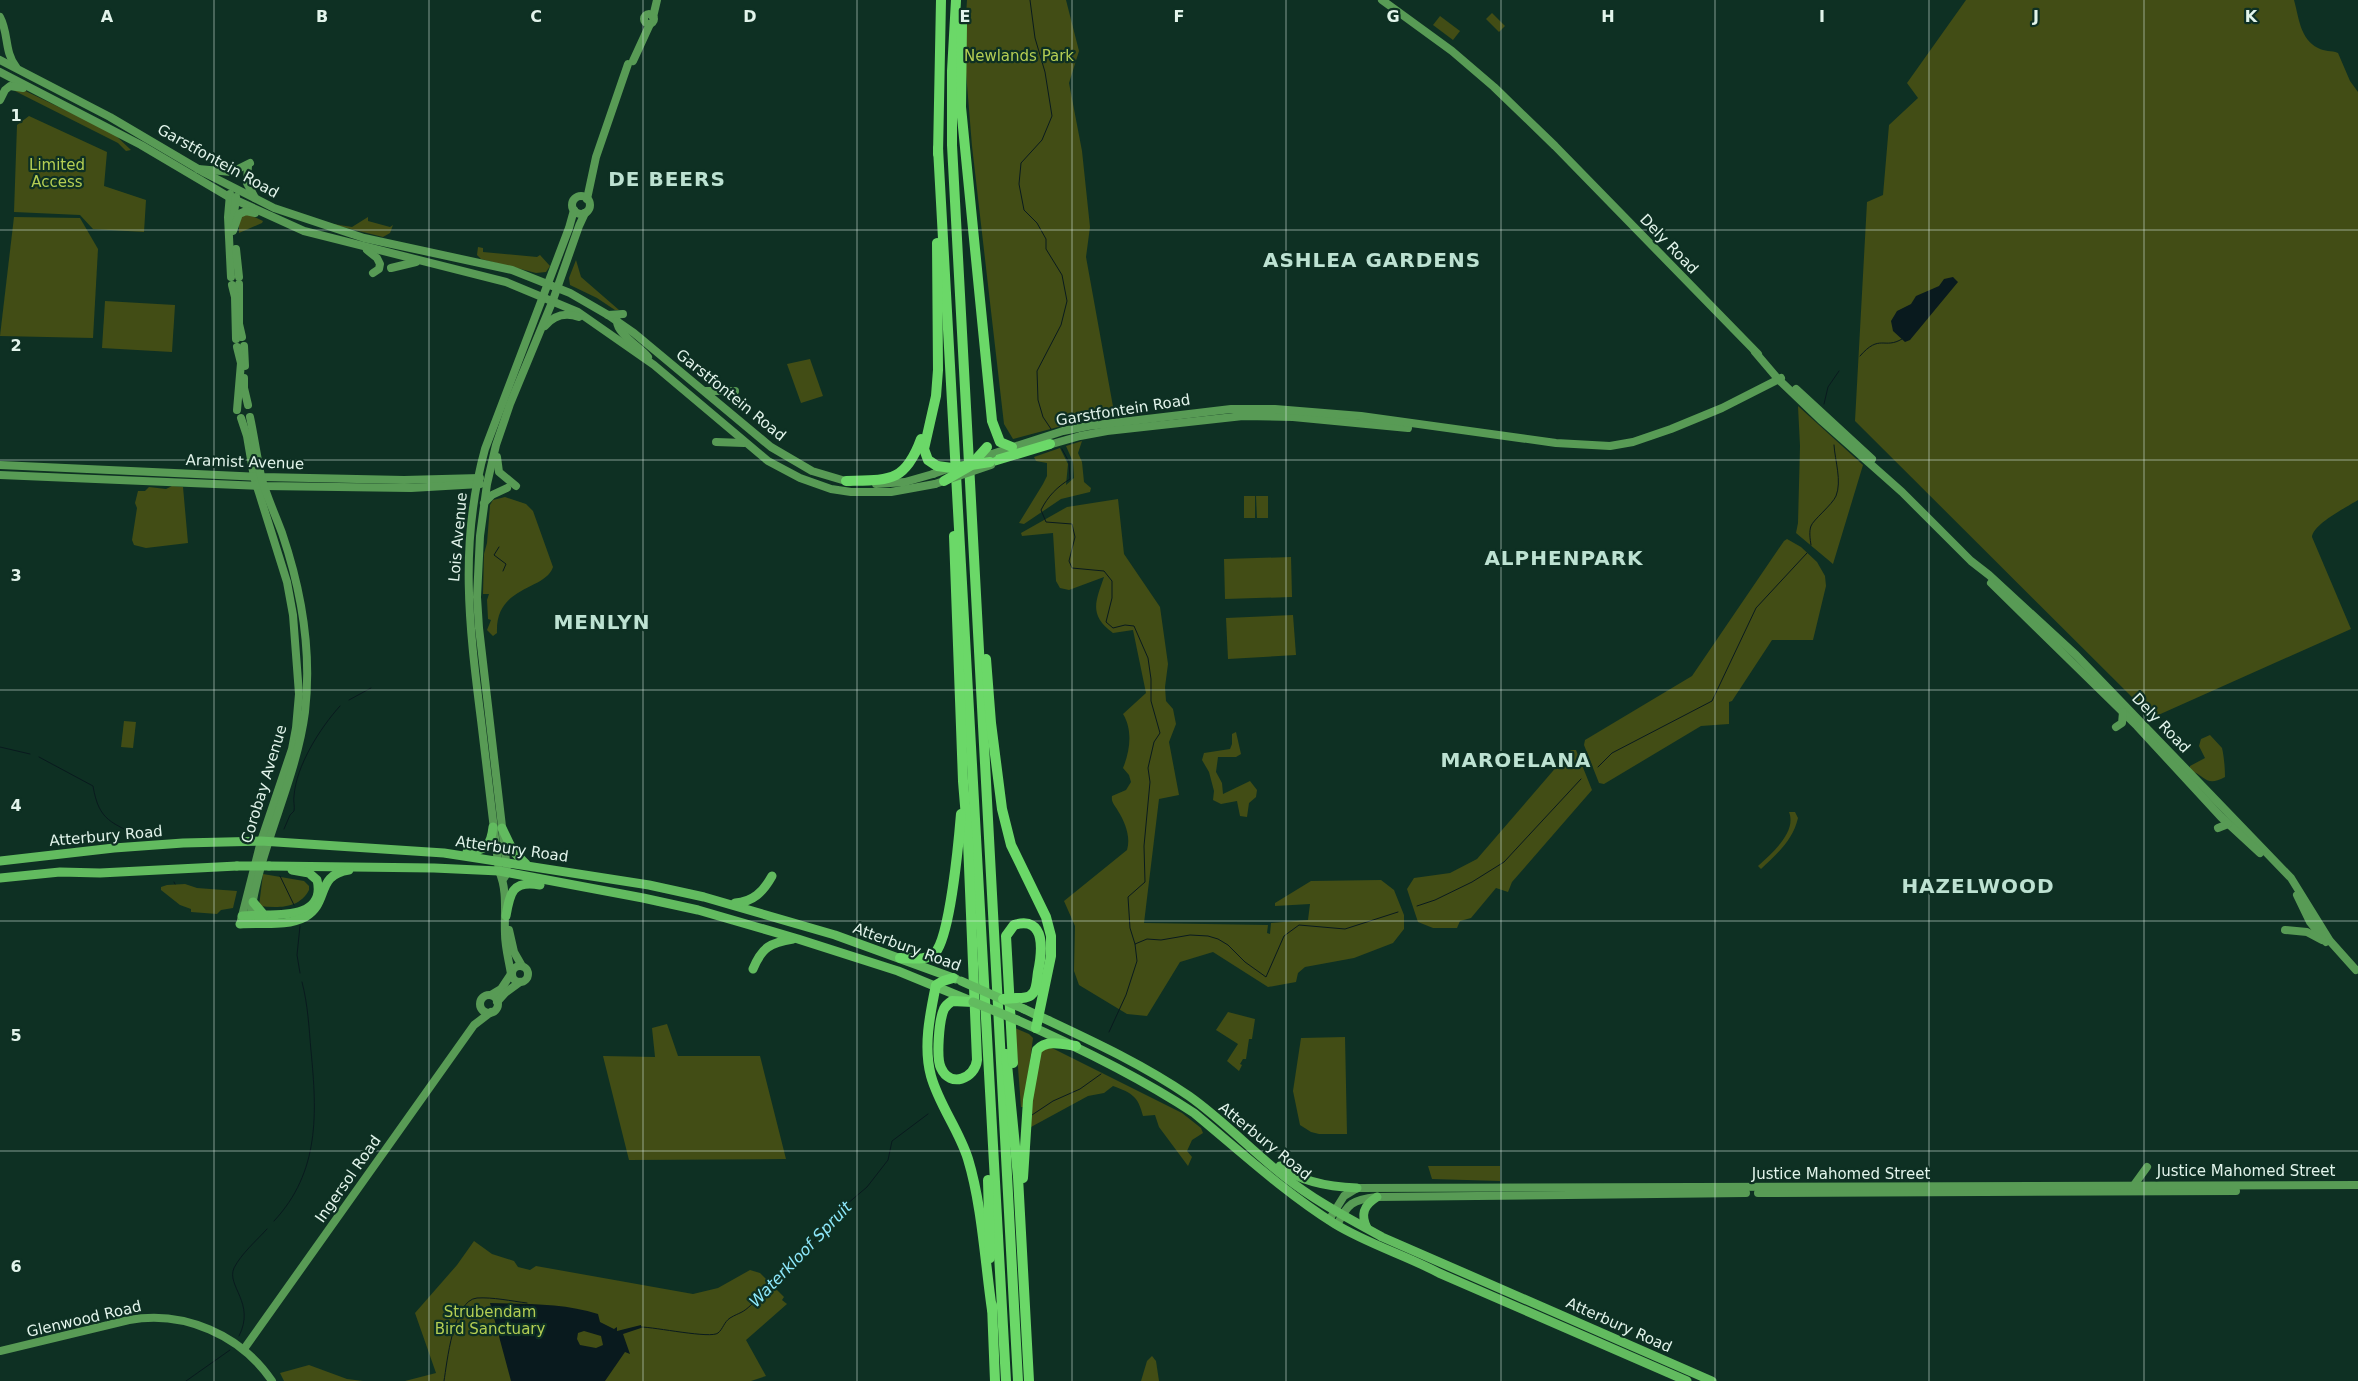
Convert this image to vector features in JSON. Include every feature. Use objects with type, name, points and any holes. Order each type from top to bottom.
[{"type":"highway","points":[[941,0],[938,148],[938,370],[924,449],[928,460],[935,470],[952,468],[990,457],[1050,444]]},
{"type":"highway","points":[[956,0],[952,71],[952,145],[1018,1381]]},
{"type":"highway","points":[[962,0],[960,77],[992,421],[990,457]]},
{"type":"highway","points":[[938,148],[1006,1381]]},
{"type":"highway","points":[[846,481],[884,480],[901,473],[912,461],[932,410]]},
{"type":"highway","points":[[992,421],[1000,442],[1012,447]]},
{"type":"highway","points":[[939,482],[974,462],[990,457]]},
{"type":"highway","points":[[958,488],[954,515],[954,568],[977,1060],[976,1067],[970,1075],[956,1079],[947,1076],[943,1071],[939,1057],[944,1010],[949,1003],[958,998],[973,1002]]},
{"type":"highway","points":[[976,587],[983,626],[991,723],[1002,809],[1016,859],[1046,917],[1052,936],[1051,956],[1040,1017],[1036,1028]]},
{"type":"highway","points":[[900,958],[928,957],[935,953],[941,944],[956,860],[963,780]]},
{"type":"highway","points":[[1002,999],[1017,998],[1028,997],[1035,991],[1042,946],[1039,934],[1033,927],[1026,924],[1018,924],[1010,928],[1006,936],[1005,945],[1017,1114],[1017,1164]]},
{"type":"highway","points":[[957,980],[946,979],[936,986],[928,1037],[928,1064],[937,1093],[964,1149],[972,1172],[992,1310]]},
{"type":"highway","points":[[999,1026],[1010,1077],[1017,1164],[1029,1381]]},
{"type":"highway","points":[[1021,1244],[1024,1222],[1027,1120],[1035,1056],[1037,1050],[1043,1045],[1062,1044],[1076,1046]]},
{"type":"highway","points":[[989,1074],[988,1166],[995,1381]]},
{"type":"main road","points":[[584,197],[573,200],[574,210],[578,214],[585,213],[590,207],[584,197],[590,175],[608,123],[624,89],[631,62],[655,0]]},
{"type":"main road","name":"Dely Road","points":[[1382,0],[1452,52],[1487,83],[1516,116],[1563,156],[1822,421],[1902,492],[2123,712],[2228,824],[2288,882],[2313,920]]},
{"type":"main road","points":[[0,17],[4,26],[8,56],[16,67]]},
{"type":"main road","name":"Garstfontein Road","points":[[0,60],[125,126],[198,169],[257,200],[348,234],[512,270],[558,288],[608,314],[705,391],[771,447],[812,471],[846,481],[886,484],[905,482],[935,470]]},
{"type":"main road","name":"Garstfontein Road","points":[[0,72],[141,145],[232,198],[304,232],[506,282],[553,300],[592,322],[654,365],[744,443],[779,468],[830,489],[851,492],[891,492],[939,482],[1012,447],[1063,431],[1088,426],[1240,408],[1360,416],[1497,436],[1594,446],[1633,442],[1694,420],[1781,378]]},
{"type":"main road","points":[[0,100],[6,89],[10,86],[17,85],[27,90],[34,88]]},
{"type":"main road","points":[[198,169],[230,172],[249,164],[246,183],[257,200]]},
{"type":"main road","name":"Corobay Avenue","points":[[235,189],[228,217],[241,363],[237,410],[247,436],[287,582],[293,615],[299,694],[292,749],[265,842],[246,920]]},
{"type":"main road","name":"Corobay Avenue","points":[[232,198],[235,281]]},
{"type":"main road","name":"Lois Avenue","points":[[511,974],[505,943],[506,920],[498,827],[468,609],[468,544],[476,481],[495,419],[569,228],[574,210]]},
{"type":"main road","points":[[233,231],[240,212],[264,214]]},
{"type":"main road","name":"Lois Avenue","points":[[488,746],[477,597],[484,503],[488,481],[496,445],[510,404],[558,288],[585,213]]},
{"type":"main road","points":[[364,248],[377,258],[380,264],[379,269],[373,273]]},
{"type":"main road","points":[[391,268],[420,261]]},
{"type":"main road","points":[[608,314],[623,314]]},
{"type":"main road","points":[[540,331],[552,319],[560,315],[574,315],[592,322]]},
{"type":"main road","points":[[617,321],[620,331],[637,344],[654,365]]},
{"type":"main road","name":"Corobay Avenue","points":[[240,342],[244,388],[248,405],[252,410],[250,417],[258,477]]},
{"type":"main road","name":"Dely Road","points":[[1781,378],[1844,431],[1891,478],[1902,492]]},
{"type":"main road","points":[[705,391],[734,391]]},
{"type":"main road","points":[[237,410],[242,405],[248,405]]},
{"type":"main road","name":"Garstfontein Road","points":[[1050,444],[1101,432],[1243,416],[1293,417],[1468,435],[1497,436]]},
{"type":"main road","points":[[241,418],[250,417]]},
{"type":"main road","points":[[1822,421],[1844,431],[1846,440],[1851,447]]},
{"type":"main road","points":[[716,442],[744,443]]},
{"type":"main road","points":[[496,445],[499,472],[516,486]]},
{"type":"main road","name":"Aramist Avenue","points":[[0,465],[258,477],[488,481]]},
{"type":"main road","name":"Aramist Avenue","points":[[0,475],[260,486],[453,487],[476,481]]},
{"type":"main road","points":[[453,487],[467,492],[473,511]]},
{"type":"main road","points":[[484,503],[492,494],[507,488]]},
{"type":"main road","name":"Dely Road","points":[[1971,561],[2035,616],[2076,655],[2291,878],[2313,920]]},
{"type":"main road","points":[[2035,616],[2057,645]]},
{"type":"main road","points":[[2116,728],[2122,723],[2123,712]]},
{"type":"main road","points":[[2206,791],[2217,807],[2218,813]]},
{"type":"main road","points":[[2218,828],[2228,824]]},
{"type":"main road","points":[[444,853],[474,852],[484,849],[490,844],[498,827]]},
{"type":"main road","points":[[498,827],[512,851],[527,865]]},
{"type":"main road","name":"Corobay Avenue","points":[[246,920],[253,902],[265,842]]},
{"type":"main road","name":"Atterbury Road","points":[[0,861],[114,848],[183,843],[265,842],[444,853],[649,885],[729,903],[835,935],[900,958],[1002,999],[1149,1070],[1191,1098],[1285,1177],[1338,1213],[1456,1270],[1712,1381]]},
{"type":"main road","name":"Atterbury Road","points":[[0,878],[60,872],[100,873],[237,866],[372,866],[503,875],[619,893],[698,910],[798,939],[936,986],[958,998]]},
{"type":"main road","points":[[246,920],[264,915],[302,912],[313,903],[318,890],[317,880],[309,873],[269,866]]},
{"type":"main road","points":[[246,920],[287,923],[300,920],[318,906],[326,882],[334,874],[372,866]]},
{"type":"main road","points":[[729,903],[740,903],[754,898],[763,890],[772,876]]},
{"type":"main road","points":[[506,920],[510,894],[523,883],[608,895],[619,893]]},
{"type":"main road","points":[[253,902],[264,915]]},
{"type":"main road","name":"Lois Avenue","points":[[506,920],[514,952],[522,966]]},
{"type":"main road","points":[[2313,920],[2328,944]]},
{"type":"main road","points":[[2313,920],[2357,971]]},
{"type":"main road","points":[[2284,930],[2311,934],[2328,944],[2357,971]]},
{"type":"main road","points":[[753,969],[759,955],[766,948],[782,941],[798,939]]},
{"type":"main road","points":[[511,974],[513,979],[520,982],[525,980],[528,976],[527,970],[522,966]]},
{"type":"main road","name":"Ingersol Road","points":[[474,1026],[482,997],[491,995],[501,989],[516,967],[522,966]]},
{"type":"main road","name":"Ingersol Road","points":[[244,1349],[474,1026],[496,1009],[497,1002],[505,992],[520,982]]},
{"type":"main road","points":[[491,995],[497,1002]]},
{"type":"main road","name":"Atterbury Road","points":[[973,1002],[1076,1046],[1159,1091],[1194,1113],[1277,1182],[1333,1222],[1358,1236],[1412,1258],[1438,1273],[1687,1381]]},
{"type":"main road","points":[[480,1008],[485,1012],[491,1012]]},
{"type":"main road","points":[[1235,1134],[1289,1173],[1320,1183],[1357,1188]]},
{"type":"main road","points":[[2134,1184],[2147,1167]]},
{"type":"main road","name":"Justice Mahomed Street","points":[[1357,1188],[2060,1187],[2134,1184],[2358,1185]]},
{"type":"main road","points":[[1333,1222],[1344,1196],[1357,1188]]},
{"type":"main road","name":"Justice Mahomed Street","points":[[1338,1213],[1356,1200],[1377,1197],[2358,1190]]},
{"type":"main road","points":[[1366,1228],[1363,1212],[1367,1204],[1377,1197]]},
{"type":"main road","name":"Glenwood Road","points":[[0,1352],[146,1318],[179,1320],[220,1334],[244,1349],[260,1364],[272,1381]]},
{"type":"green space","name":"Newlands Park","points":[[967,0],[1066,0],[1079,51],[1069,83],[1082,151],[1090,227],[1086,257],[1114,412],[1013,439],[1004,424],[972,146],[964,48]]},
{"type":"green space","points":[[1966,0],[2294,0],[2301,27],[2307,39],[2321,49],[2338,53],[2350,81],[2358,92],[2358,500],[2324,521],[2312,537],[2351,629],[2156,716],[2147,712],[1855,421],[1867,202],[1883,195],[1889,125],[1918,98],[1907,83]]},
{"type":"green space","points":[[1492,13],[1505,26],[1499,32],[1486,19]]},
{"type":"green space","points":[[1440,16],[1460,31],[1453,40],[1433,25]]},
{"type":"green space","points":[[15,86],[113,133],[131,150],[126,151],[118,143],[13,90]]},
{"type":"green space","name":"Limited Access","points":[[29,116],[107,152],[104,186],[146,200],[144,232],[93,229],[80,215],[14,212],[17,125]]},
{"type":"green space","points":[[248,214],[263,221],[239,233],[239,220],[242,215]]},
{"type":"green space","points":[[14,217],[80,218],[98,249],[93,338],[0,336]]},
{"type":"green space","points":[[368,217],[368,221],[390,227],[393,225],[390,233],[383,237],[327,223],[352,227]]},
{"type":"green space","points":[[478,247],[483,248],[483,252],[537,257],[540,255],[550,266],[546,272],[536,273],[481,259],[477,255]]},
{"type":"green space","points":[[576,260],[581,277],[619,310],[615,310],[597,298],[570,285],[569,278]]},
{"type":"green space","points":[[105,301],[175,305],[172,352],[102,348]]},
{"type":"green space","points":[[810,359],[823,396],[801,403],[787,364]]},
{"type":"green space","points":[[1798,406],[1863,465],[1833,564],[1796,533],[1798,523],[1800,446]]},
{"type":"green space","points":[[1082,441],[1078,453],[1082,462],[1084,482],[1091,488],[1090,492],[1061,499],[1024,524],[1019,523],[1047,476],[1047,463],[1036,461],[1034,457],[1060,448],[1068,464],[1066,485],[1074,478],[1073,462],[1066,446]]},
{"type":"green space","points":[[172,486],[183,487],[188,543],[146,548],[134,545],[132,540],[137,508],[135,503],[138,491],[145,491],[149,487],[166,489]]},
{"type":"green space","points":[[1244,496],[1255,496],[1255,518],[1244,518]]},
{"type":"green space","points":[[1256,496],[1268,496],[1268,518],[1257,518]]},
{"type":"green space","points":[[505,497],[526,504],[533,511],[553,567],[541,581],[512,597],[504,606],[499,617],[497,633],[493,636],[487,630],[491,620],[488,619],[487,600],[489,594],[483,594],[484,554],[487,543],[490,505],[493,500]]},
{"type":"green space","points":[[1118,499],[1124,554],[1160,607],[1168,664],[1165,687],[1166,701],[1173,709],[1176,724],[1169,742],[1179,795],[1159,799],[1144,923],[1268,925],[1267,933],[1270,934],[1271,923],[1308,920],[1310,904],[1275,906],[1275,903],[1311,881],[1381,880],[1394,890],[1404,915],[1404,929],[1393,943],[1354,958],[1305,967],[1298,973],[1296,982],[1268,987],[1213,952],[1180,962],[1147,1016],[1127,1014],[1079,985],[1074,971],[1075,926],[1064,901],[1127,850],[1127,830],[1113,802],[1112,796],[1126,790],[1131,782],[1129,775],[1123,768],[1127,755],[1129,734],[1123,714],[1146,693],[1133,630],[1113,633],[1105,626],[1097,614],[1097,601],[1104,577],[1069,590],[1060,588],[1056,581],[1053,533],[1022,536],[1021,533],[1067,507]]},
{"type":"green space","points":[[1787,539],[1801,547],[1817,562],[1825,576],[1826,586],[1813,640],[1772,640],[1732,701],[1729,702],[1729,724],[1701,726],[1604,784],[1599,783],[1584,745],[1585,740],[1692,676]]},
{"type":"green space","points":[[1291,557],[1292,597],[1225,599],[1224,559]]},
{"type":"green space","points":[[1293,615],[1296,655],[1228,659],[1226,618]]},
{"type":"green space","points":[[124,721],[136,722],[133,748],[121,747]]},
{"type":"green space","points":[[1236,732],[1241,754],[1236,757],[1218,757],[1216,772],[1222,783],[1223,794],[1250,781],[1257,790],[1256,797],[1249,803],[1247,817],[1240,816],[1237,801],[1221,804],[1213,800],[1214,791],[1209,772],[1202,760],[1204,753],[1230,749],[1232,734]]},
{"type":"green space","points":[[2210,735],[2222,748],[2224,762],[2225,777],[2214,781],[2207,780],[2190,770],[2190,766],[2205,758],[2199,746],[2201,739]]},
{"type":"green space","points":[[1571,750],[1576,750],[1592,790],[1512,882],[1508,892],[1496,888],[1471,918],[1460,921],[1457,928],[1433,928],[1418,922],[1407,889],[1414,878],[1450,873],[1477,859]]},
{"type":"green space","points":[[1789,812],[1795,812],[1798,818],[1796,826],[1784,846],[1761,869],[1758,866],[1782,842],[1790,827]]},
{"type":"green space","points":[[263,874],[304,881],[309,886],[309,890],[300,901],[294,904],[281,907],[259,906]]},
{"type":"green space","points":[[185,884],[197,888],[237,891],[233,908],[221,910],[217,914],[191,912],[191,909],[180,905],[161,890],[161,887],[167,885]]},
{"type":"green space","points":[[1228,1012],[1255,1019],[1246,1059],[1243,1059],[1240,1064],[1242,1065],[1239,1071],[1227,1061],[1238,1044],[1216,1030]]},
{"type":"green space","points":[[667,1024],[678,1056],[760,1056],[786,1159],[629,1160],[603,1056],[655,1057],[652,1028]]},
{"type":"green space","points":[[1015,1028],[1029,1034],[1033,1038],[1024,1107],[1021,1107]]},
{"type":"green space","points":[[1345,1037],[1347,1134],[1319,1134],[1311,1132],[1300,1125],[1293,1091],[1301,1038]]},
{"type":"green space","points":[[1052,1048],[1182,1113],[1201,1128],[1203,1133],[1192,1140],[1187,1151],[1192,1157],[1188,1166],[1159,1127],[1155,1115],[1143,1116],[1139,1104],[1133,1096],[1113,1086],[1104,1093],[1088,1096],[1031,1127],[1029,1114],[1038,1056],[1043,1049]]},
{"type":"green space","points":[[1428,1166],[1500,1166],[1500,1181],[1432,1179]]},
{"type":"green space","name":"Strubendam Bird Sanctuary","points":[[474,1241],[492,1254],[514,1261],[518,1267],[530,1270],[536,1266],[693,1294],[718,1288],[750,1270],[760,1273],[784,1297],[782,1300],[787,1304],[746,1340],[766,1376],[751,1381],[405,1381],[436,1373],[415,1313],[457,1265]]},
{"type":"green space","points":[[1152,1356],[1156,1361],[1159,1381],[1141,1381],[1147,1361]]},
{"type":"green space","points":[[309,1365],[347,1379],[363,1381],[284,1381],[280,1373]]},
{"type":"shaded area","points":[[1953,277],[1958,282],[1910,340],[1905,342],[1893,331],[1891,321],[1897,311],[1911,304],[1916,296],[1939,286],[1944,279]]},
{"type":"shaded area","points":[[490,1303],[545,1305],[585,1310],[598,1314],[600,1322],[614,1329],[617,1327],[617,1331],[641,1325],[641,1328],[623,1334],[630,1354],[625,1352],[605,1381],[511,1381]],"holes":[[[584,1331],[601,1336],[603,1345],[596,1348],[580,1345],[577,1339],[578,1333]]]},
{"type":"waterway","points":[[1030,0],[1035,38],[1045,72],[1052,116],[1042,140],[1021,163],[1019,184],[1024,210],[1037,223],[1046,239],[1046,249],[1062,275],[1067,301],[1061,325],[1037,371],[1038,400],[1043,417],[1051,429]]},
{"type":"waterway","points":[[1860,356],[1872,345],[1891,343],[1902,339]]},
{"type":"waterway","points":[[1824,404],[1828,387],[1839,371]]},
{"type":"waterway","points":[[1811,545],[1811,526],[1834,500],[1838,490],[1834,445]]},
{"type":"waterway","points":[[1062,449],[1069,462],[1070,479],[1053,492],[1041,510],[1046,522],[1072,524],[1075,537],[1069,561],[1072,568],[1104,571],[1112,581],[1112,598],[1106,622],[1113,628],[1125,625],[1134,626],[1148,658],[1151,679],[1151,701],[1160,733],[1154,742],[1148,768],[1150,782],[1144,846],[1145,882],[1128,897],[1130,928],[1135,944]]},
{"type":"waterway","points":[[499,547],[494,555],[506,564],[503,571]]},
{"type":"waterway","points":[[1598,767],[1612,753],[1712,701],[1756,608],[1807,553]]},
{"type":"waterway","points":[[349,700],[371,688]]},
{"type":"waterway","points":[[284,829],[290,815],[294,811],[296,784],[304,760],[317,736],[340,706]]},
{"type":"waterway","points":[[0,747],[30,754]]},
{"type":"waterway","points":[[39,757],[93,786],[99,807],[108,820],[142,838]]},
{"type":"waterway","points":[[1417,906],[1435,900],[1472,882],[1504,862],[1581,779]]},
{"type":"waterway","points":[[280,876],[294,905]]},
{"type":"waterway","points":[[1109,1032],[1126,995],[1137,961],[1135,944],[1147,939],[1161,940],[1190,935],[1208,936],[1218,939],[1228,945],[1245,962],[1266,977],[1284,936],[1299,925],[1345,929],[1398,912]]},
{"type":"waterway","points":[[300,926],[297,955],[300,973]]},
{"type":"waterway","points":[[274,1221],[289,1202],[300,1182],[308,1162],[312,1141],[314,1119],[313,1074],[306,999],[302,982]]},
{"type":"waterway","points":[[1032,1115],[1053,1101],[1080,1089],[1101,1074]]},
{"type":"waterway","name":"Waterkloof Spruit","points":[[759,1294],[799,1251],[815,1240],[834,1215],[867,1187],[888,1160],[892,1141],[928,1114]]},
{"type":"waterway","points":[[239,1336],[244,1314],[243,1305],[234,1282],[234,1268],[245,1252],[267,1229]]},
{"type":"waterway","name":"Waterkloof Spruit","points":[[444,1381],[449,1347],[457,1320],[462,1309],[469,1301],[483,1298],[527,1303]]},
{"type":"waterway","name":"Waterkloof Spruit","points":[[641,1327],[705,1335],[718,1333],[726,1321],[752,1304]]},
{"type":"waterway","points":[[186,1381],[230,1350]]},
{"type":"district","name":"DE BEERS","points":[[667,179]]},
{"type":"district","name":"ASHLEA GARDENS","points":[[1372,260]]},
{"type":"district","name":"ALPHENPARK","points":[[1564,558]]},
{"type":"district","name":"MENLYN","points":[[602,622]]},
{"type":"district","name":"MAROELANA","points":[[1516,760]]},
{"type":"district","name":"HAZELWOOD","points":[[1978,886]]}]
